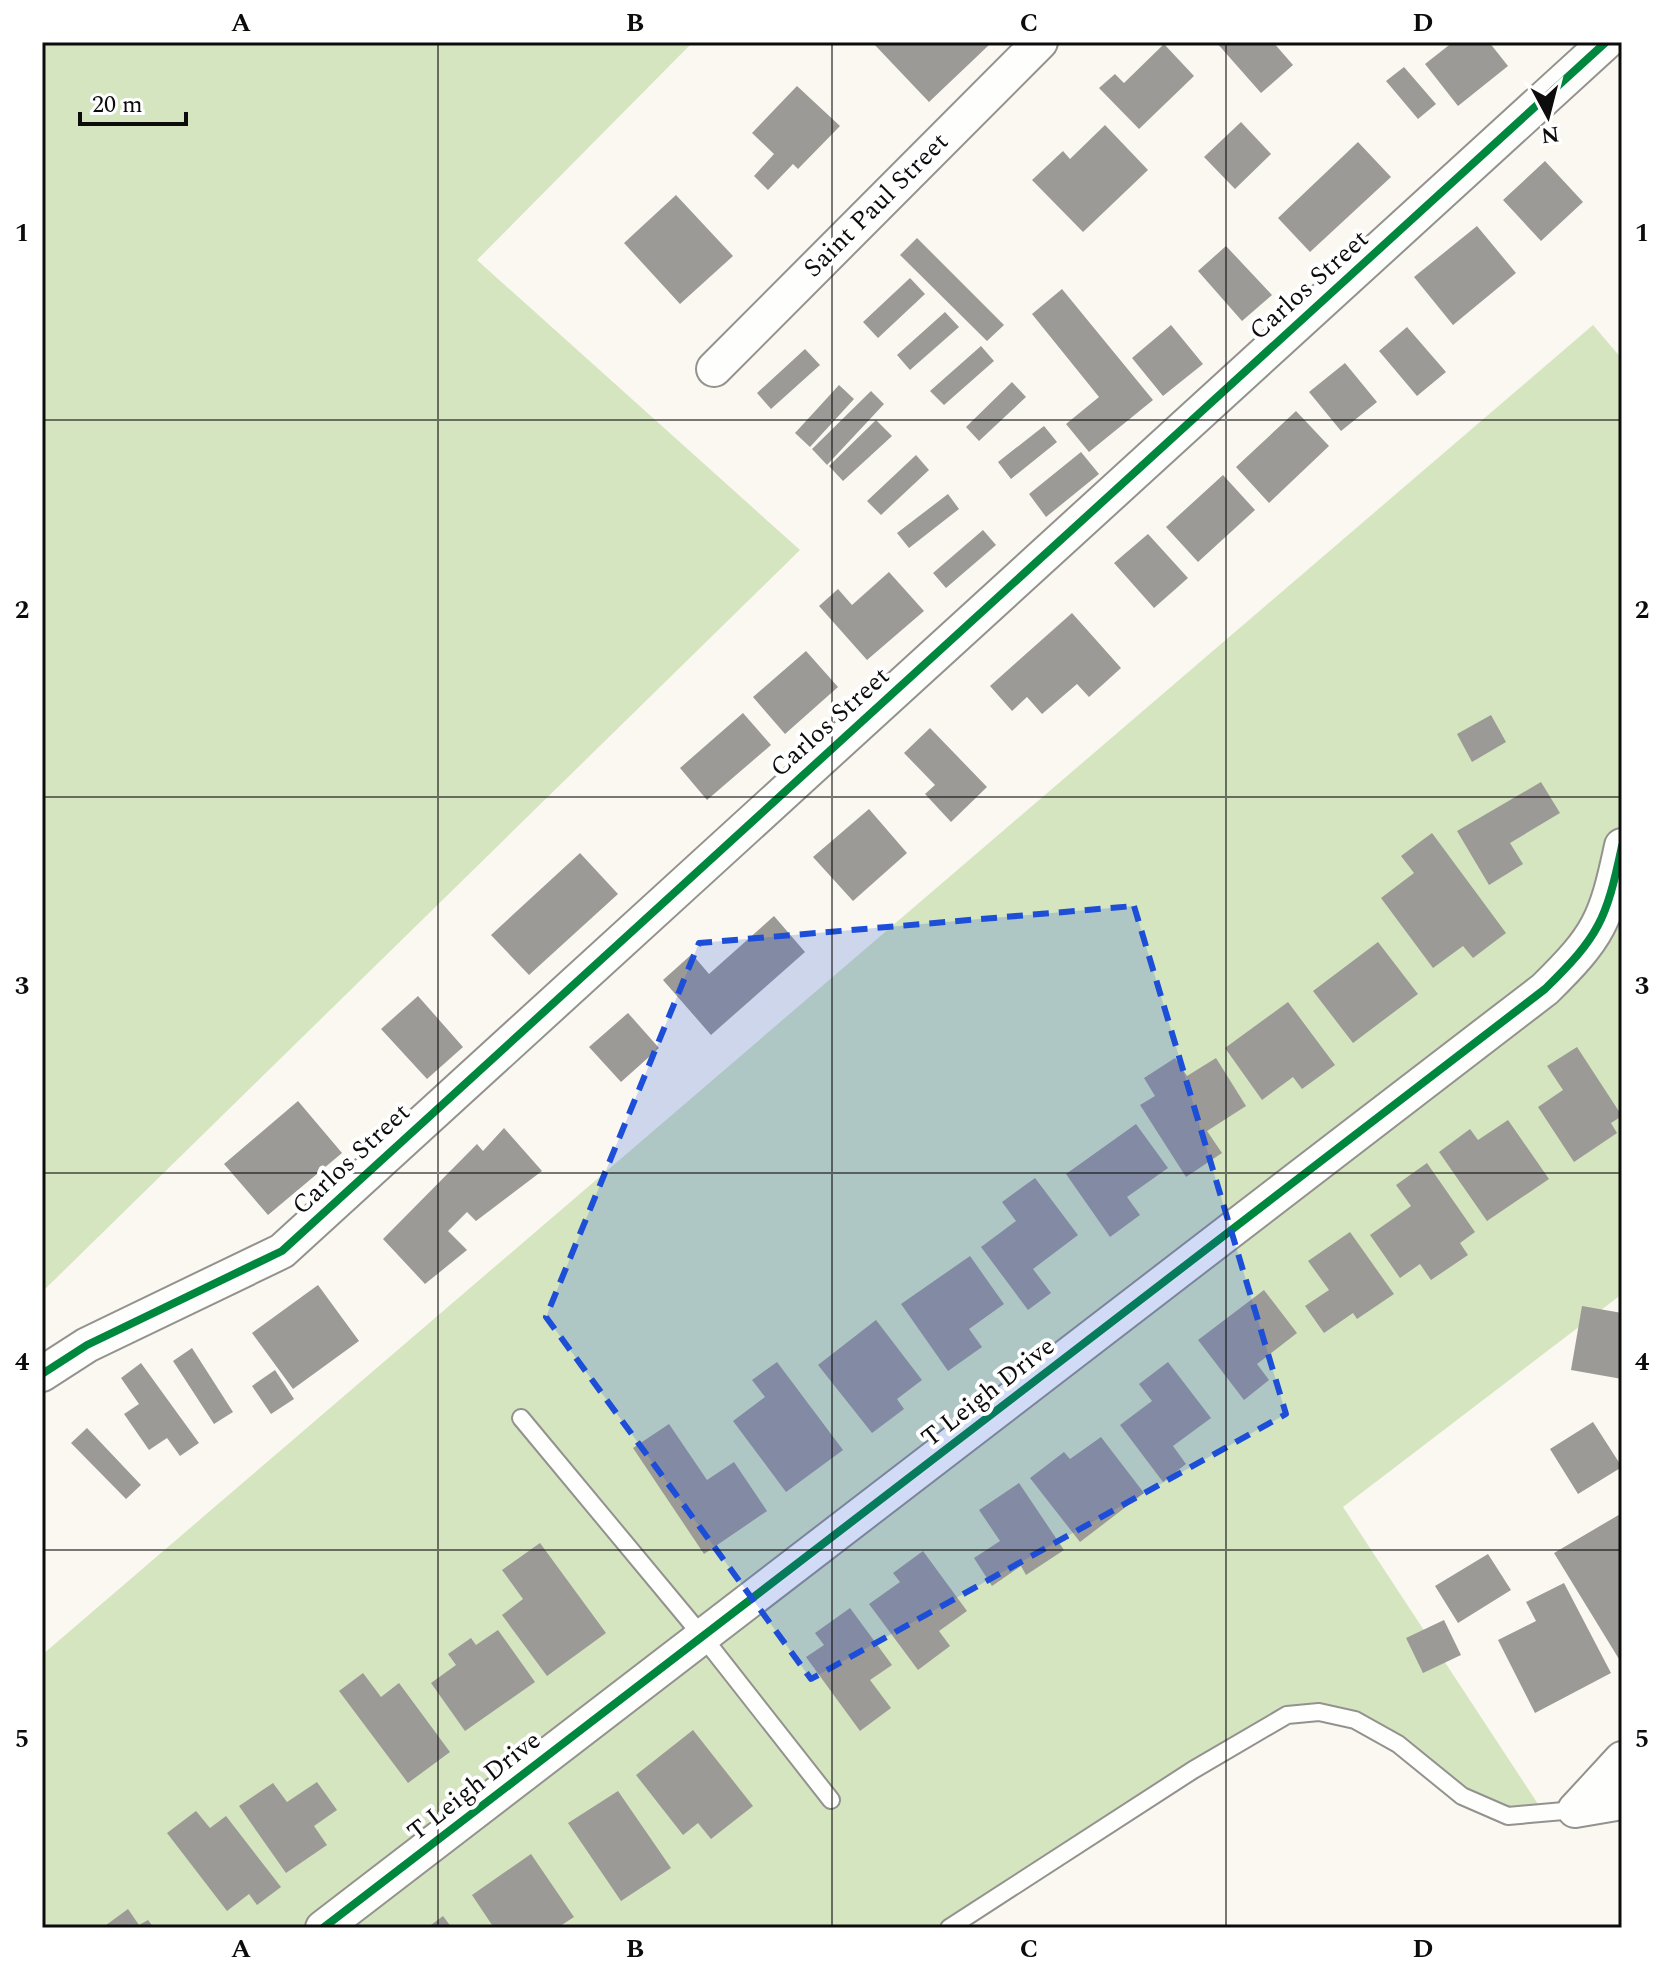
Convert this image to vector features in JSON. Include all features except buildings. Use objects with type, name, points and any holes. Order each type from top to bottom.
[{"type":"street","name":"Saint Paul Street","points":[[714,369],[1040,42]]},
{"type":"street","name":"Carlos Street","points":[[42,1374],[87,1345],[282,1251],[1606,42]]},
{"type":"street","name":"T Leigh Drive","points":[[323,1928],[1545,989],[1588,946],[1610,904],[1622,846]]},
{"type":"street","points":[[1575,1810],[1622,1759]]},
{"type":"street","points":[[1575,1810],[1622,1802]]},
{"type":"lane","points":[[521,1418],[703,1637],[831,1800]]},
{"type":"lane","points":[[949,1928],[1193,1770],[1287,1715],[1319,1712],[1355,1720],[1398,1744],[1462,1796],[1508,1816],[1575,1810]]},
{"type":"highlighted area","points":[[1134,906],[1286,1414],[811,1679],[546,1317],[699,943]]},
{"type":"green space","points":[[42,42],[693,42],[477,260],[800,550],[42,1292]]},
{"type":"green space","points":[[1593,325],[1622,359],[1622,1294],[1343,1507],[1538,1804],[1509,1811],[1464,1792],[1319,1706],[1190,1765],[940,1928],[42,1928],[42,1655]]},
{"type":"cycle path","points":[[42,1374],[87,1345],[282,1251],[1606,42]]},
{"type":"cycle path","points":[[323,1928],[1545,989],[1578,955],[1598,926],[1611,893],[1622,846]]}]
